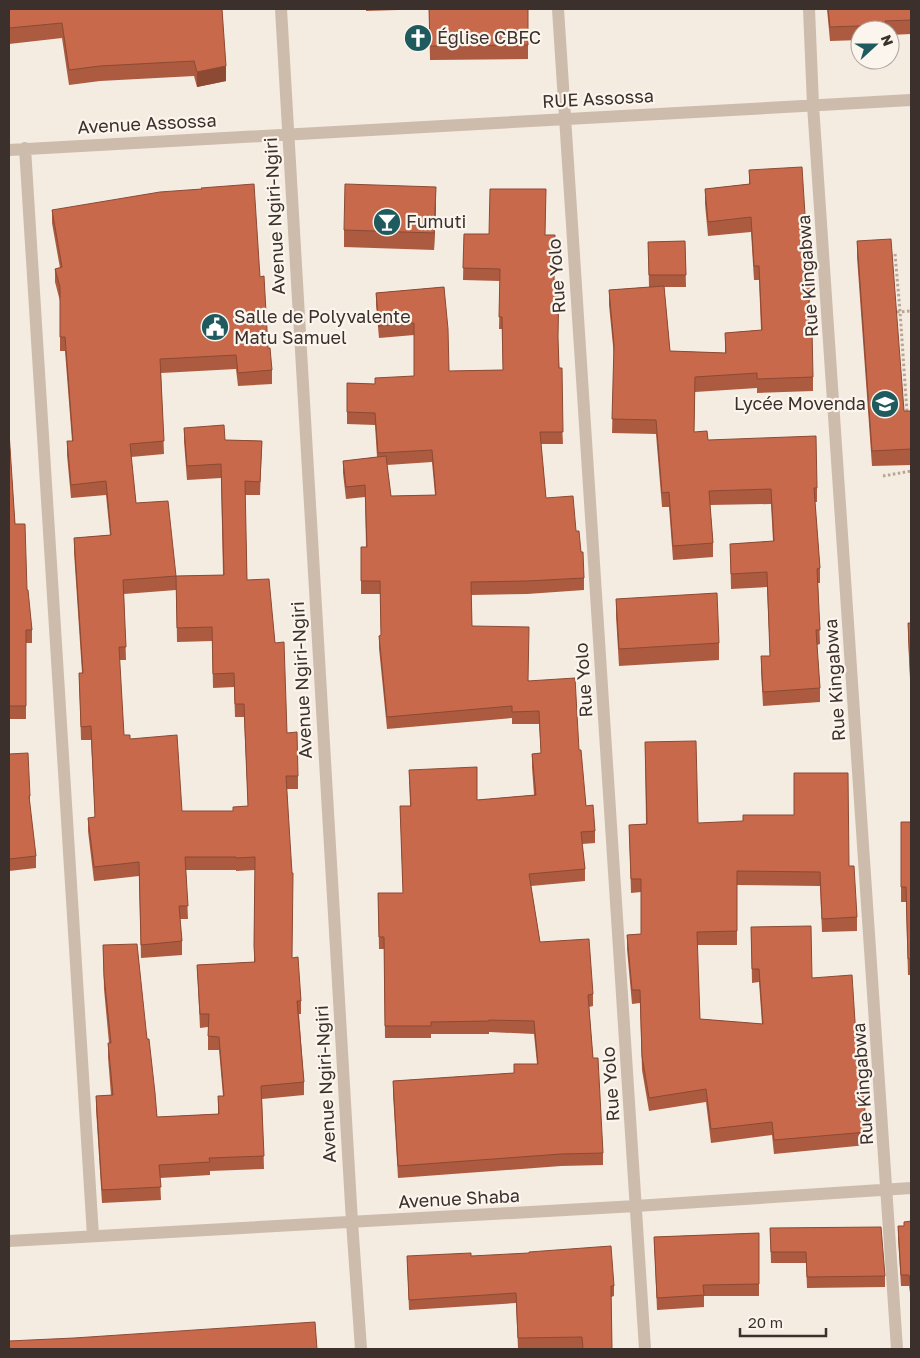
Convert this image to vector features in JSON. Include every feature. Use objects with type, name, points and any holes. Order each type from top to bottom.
[{"type":"street","name":"Avenue Ngiri-Ngiri","points":[[280,9],[361,1349]]},
{"type":"street","name":"Rue Yolo","points":[[558,9],[645,1349]]},
{"type":"street","name":"Rue Kingabwa","points":[[809,9],[897,1349]]},
{"type":"street","name":"RUE Assossa","points":[[287,134],[911,100]]},
{"type":"street","name":"Avenue Assossa","points":[[9,150],[287,134]]},
{"type":"street","points":[[24,148],[92,1236]]},
{"type":"street","name":"Avenue Shaba","points":[[9,1241],[636,1206],[911,1188]]},
{"type":"path","points":[[895,254],[908,421]]},
{"type":"path","points":[[899,312],[911,311]]},
{"type":"path","points":[[883,476],[911,471]]},
{"type":"building","points":[[9,9],[222,9],[226,66],[197,72],[194,61],[100,66],[69,70],[62,23],[9,28]]},
{"type":"building","points":[[429,9],[528,9],[528,45],[430,46]]},
{"type":"building","points":[[828,9],[911,9],[911,20],[850,20],[850,26],[830,27]]},
{"type":"building","points":[[802,167],[810,278],[808,329],[812,329],[813,377],[757,379],[757,373],[695,377],[694,432],[707,431],[708,440],[816,436],[817,488],[814,488],[820,568],[817,569],[820,630],[816,630],[820,688],[763,692],[761,656],[770,656],[767,572],[731,574],[730,544],[774,541],[771,489],[709,491],[713,543],[673,546],[669,492],[662,493],[656,420],[612,419],[614,345],[609,290],[664,286],[670,351],[726,353],[725,333],[762,330],[759,266],[754,266],[751,217],[708,222],[705,189],[750,184],[749,170]]},
{"type":"building","points":[[254,184],[260,277],[264,276],[268,348],[270,348],[272,370],[238,373],[236,355],[160,359],[164,441],[130,444],[136,503],[168,501],[176,576],[224,575],[221,464],[187,466],[184,428],[224,425],[225,440],[262,441],[260,482],[245,481],[247,580],[269,579],[275,643],[284,642],[287,733],[297,732],[298,776],[286,776],[293,873],[292,958],[298,957],[301,1001],[297,1001],[304,1082],[261,1086],[264,1156],[209,1158],[210,1162],[159,1165],[161,1187],[102,1190],[96,1096],[113,1095],[108,1043],[111,1043],[104,976],[103,945],[137,944],[157,1117],[219,1114],[218,1096],[224,1096],[219,1037],[208,1036],[209,1014],[200,1014],[197,965],[255,962],[255,857],[185,857],[188,906],[179,906],[182,941],[141,945],[139,862],[94,867],[88,818],[95,817],[91,726],[81,727],[79,673],[83,673],[74,538],[111,535],[106,481],[71,485],[67,441],[73,441],[65,337],[60,337],[60,287],[55,269],[62,267],[52,210],[160,192]],"holes":[[[176,576],[177,628],[212,627],[213,674],[234,673],[235,704],[244,704],[248,806],[233,807],[233,811],[182,811],[177,735],[130,739],[130,735],[124,735],[119,647],[126,647],[123,580]]]},
{"type":"building","points":[[345,184],[436,187],[434,233],[344,230]]},
{"type":"building","points":[[490,189],[546,189],[545,235],[555,235],[554,280],[559,281],[558,337],[559,368],[562,368],[563,432],[540,432],[546,498],[573,496],[576,531],[579,531],[581,552],[583,552],[584,578],[471,582],[472,626],[529,627],[528,681],[575,678],[579,750],[581,750],[586,806],[593,805],[595,831],[581,832],[585,869],[529,874],[540,942],[589,939],[593,994],[588,995],[593,1058],[598,1058],[603,1153],[561,1154],[398,1166],[393,1081],[514,1073],[514,1064],[538,1064],[534,1021],[489,1020],[431,1022],[431,1026],[385,1026],[384,937],[379,937],[378,893],[403,893],[400,806],[411,806],[409,770],[477,767],[477,800],[536,795],[532,754],[541,753],[539,711],[512,712],[512,706],[387,717],[379,636],[381,635],[380,581],[361,581],[361,547],[367,547],[365,485],[346,487],[343,461],[386,456],[391,496],[436,495],[432,450],[378,453],[375,413],[347,412],[347,383],[375,384],[375,378],[414,376],[414,323],[379,326],[376,293],[444,287],[449,371],[503,370],[502,317],[499,317],[500,269],[463,268],[464,234],[489,234]]},
{"type":"building","points":[[891,239],[904,411],[911,411],[911,449],[872,451],[857,241]]},
{"type":"building","points":[[685,241],[686,275],[649,275],[648,242]]},
{"type":"building","points":[[9,432],[15,524],[25,524],[27,590],[32,630],[26,630],[26,706],[9,706]]},
{"type":"building","points":[[717,593],[719,643],[619,649],[616,599]]},
{"type":"building","points":[[908,623],[911,623],[911,684]]},
{"type":"building","points":[[696,741],[698,823],[743,821],[743,815],[794,815],[794,773],[848,773],[849,866],[854,866],[857,917],[822,919],[820,872],[737,871],[737,931],[697,932],[700,1019],[763,1024],[759,969],[752,969],[751,927],[811,926],[812,978],[852,975],[856,1037],[858,1036],[867,1132],[774,1140],[772,1122],[711,1129],[706,1089],[649,1098],[642,1056],[640,990],[632,990],[627,935],[641,934],[641,879],[631,879],[629,825],[647,824],[645,742]]},
{"type":"building","points":[[28,753],[29,796],[36,856],[9,859],[9,754]]},
{"type":"building","points":[[901,822],[911,822],[911,959],[908,959],[906,887],[901,887]]},
{"type":"building","points":[[911,1221],[911,1289],[909,1275],[901,1275],[898,1226],[904,1226],[904,1222]]},
{"type":"building","points":[[881,1227],[885,1276],[807,1277],[806,1252],[771,1252],[770,1228]]},
{"type":"building","points":[[759,1233],[759,1284],[703,1285],[704,1295],[657,1298],[654,1237]]},
{"type":"building","points":[[611,1246],[614,1286],[611,1286],[612,1349],[583,1349],[582,1337],[518,1338],[516,1293],[409,1300],[407,1256],[471,1253],[471,1256]]},
{"type":"building","points":[[315,1322],[317,1349],[9,1349],[9,1341]]},
{"type":"place","name":"Église CBFC","points":[[418,38]]},
{"type":"place","name":"Fumuti","points":[[387,222]]},
{"type":"place","name":"Salle de Polyvalente Matu Samuel","points":[[215,327]]},
{"type":"place","name":"Lycée Movenda","points":[[885,404]]}]
